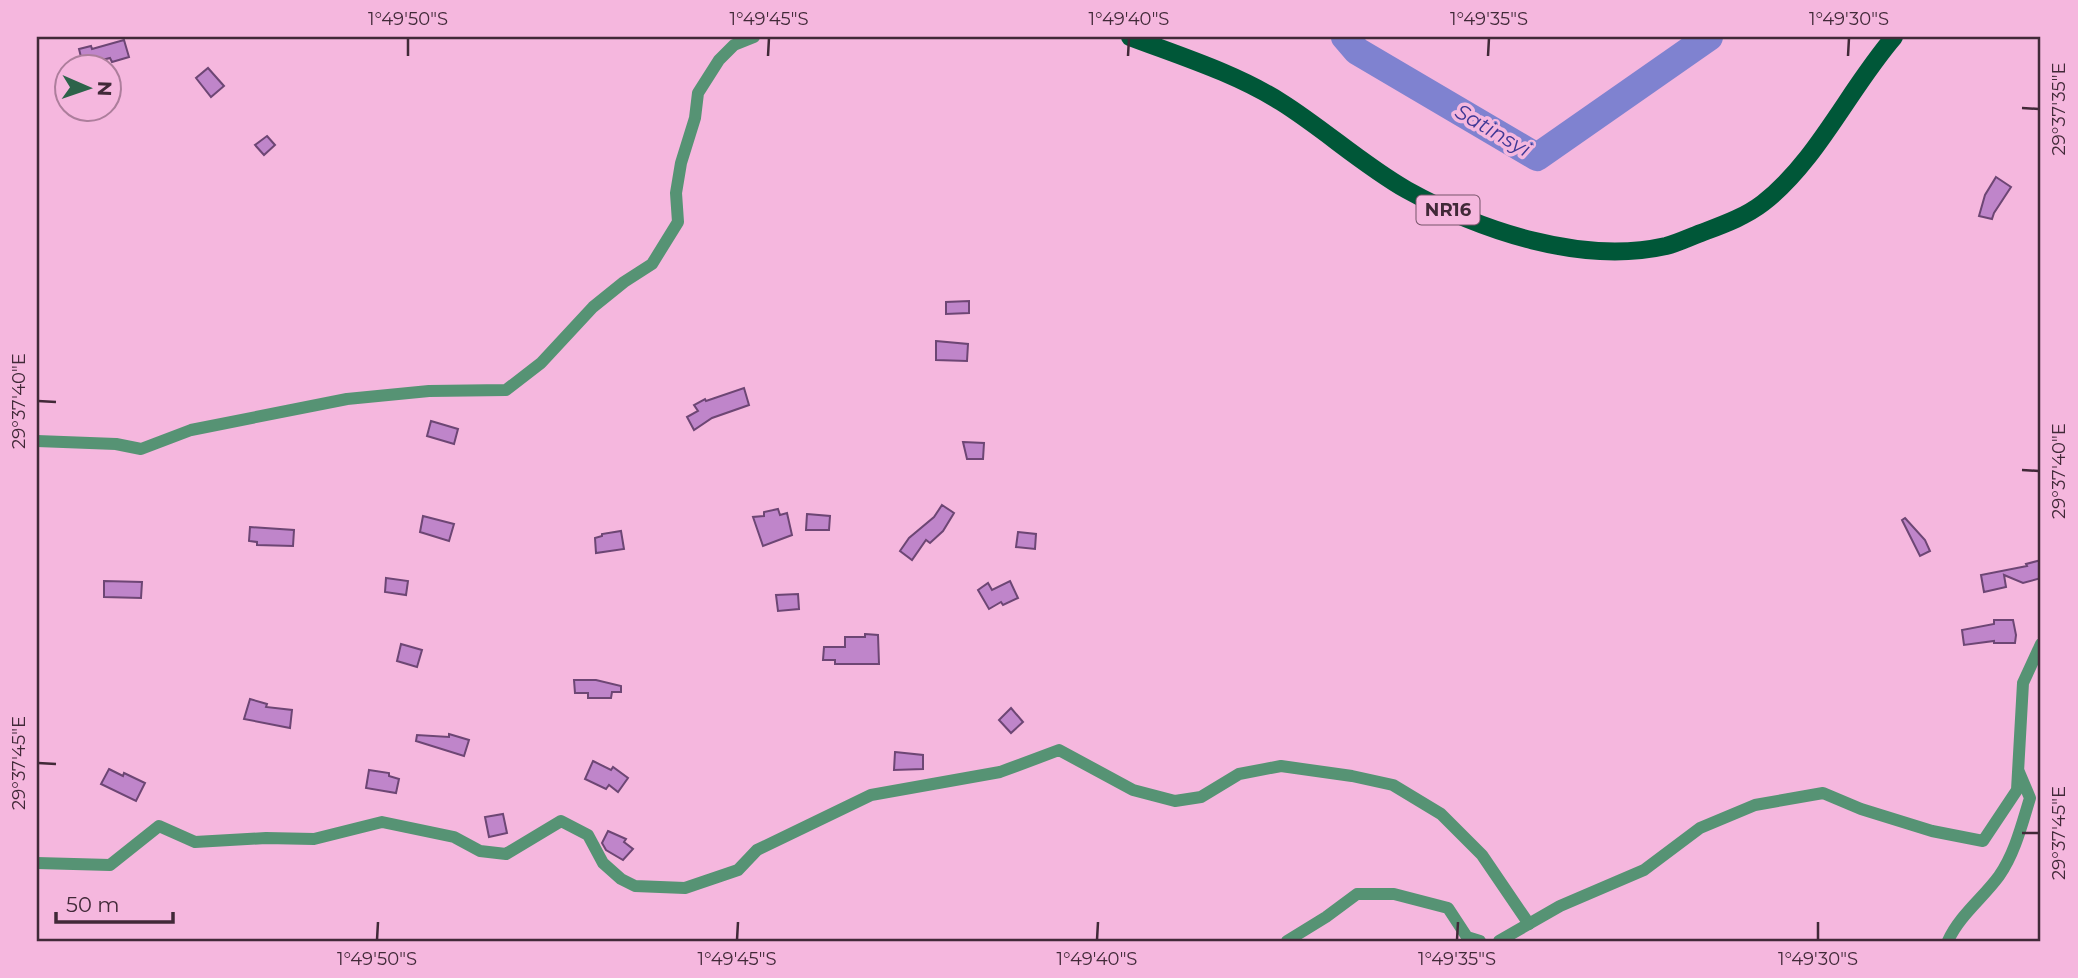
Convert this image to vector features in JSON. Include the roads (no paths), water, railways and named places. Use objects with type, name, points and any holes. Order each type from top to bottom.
[{"type":"main road","name":"NR16","points":[[1130,37],[1233,77],[1279,100],[1406,189],[1462,216],[1516,235],[1578,250],[1624,251],[1667,246],[1726,224],[1762,204],[1787,180],[1817,144],[1894,37]]},
{"type":"street","points":[[37,441],[116,444],[141,449],[191,430],[347,398],[429,391],[506,390],[541,363],[593,307],[652,264],[678,222],[676,193],[681,163],[695,118],[698,93],[719,60],[734,45],[754,37]]},
{"type":"street","points":[[1499,941],[1560,906],[1644,870],[1700,828],[1755,805],[1823,793],[1861,809],[1931,831],[1983,841],[2017,789],[2023,683],[2041,644]]},
{"type":"street","points":[[37,863],[110,865],[159,826],[195,842],[266,838],[314,839],[382,822],[454,837],[480,851],[506,854],[561,821],[588,835],[603,863],[635,886],[685,888],[738,870],[757,850],[871,795],[1000,772],[1059,750],[1133,790],[1175,801],[1201,797],[1239,774],[1281,766],[1392,785],[1441,814],[1482,855],[1529,924]]},
{"type":"street","points":[[1948,941],[1954,927],[1982,899],[2001,873],[2020,832],[2030,798],[2018,770]]},
{"type":"street","points":[[1287,941],[1357,894],[1394,894],[1448,908],[1466,937],[1480,941]]},
{"type":"waterway","name":"Satinsyi","points":[[1345,37],[1357,51],[1537,157],[1709,37]]}]
